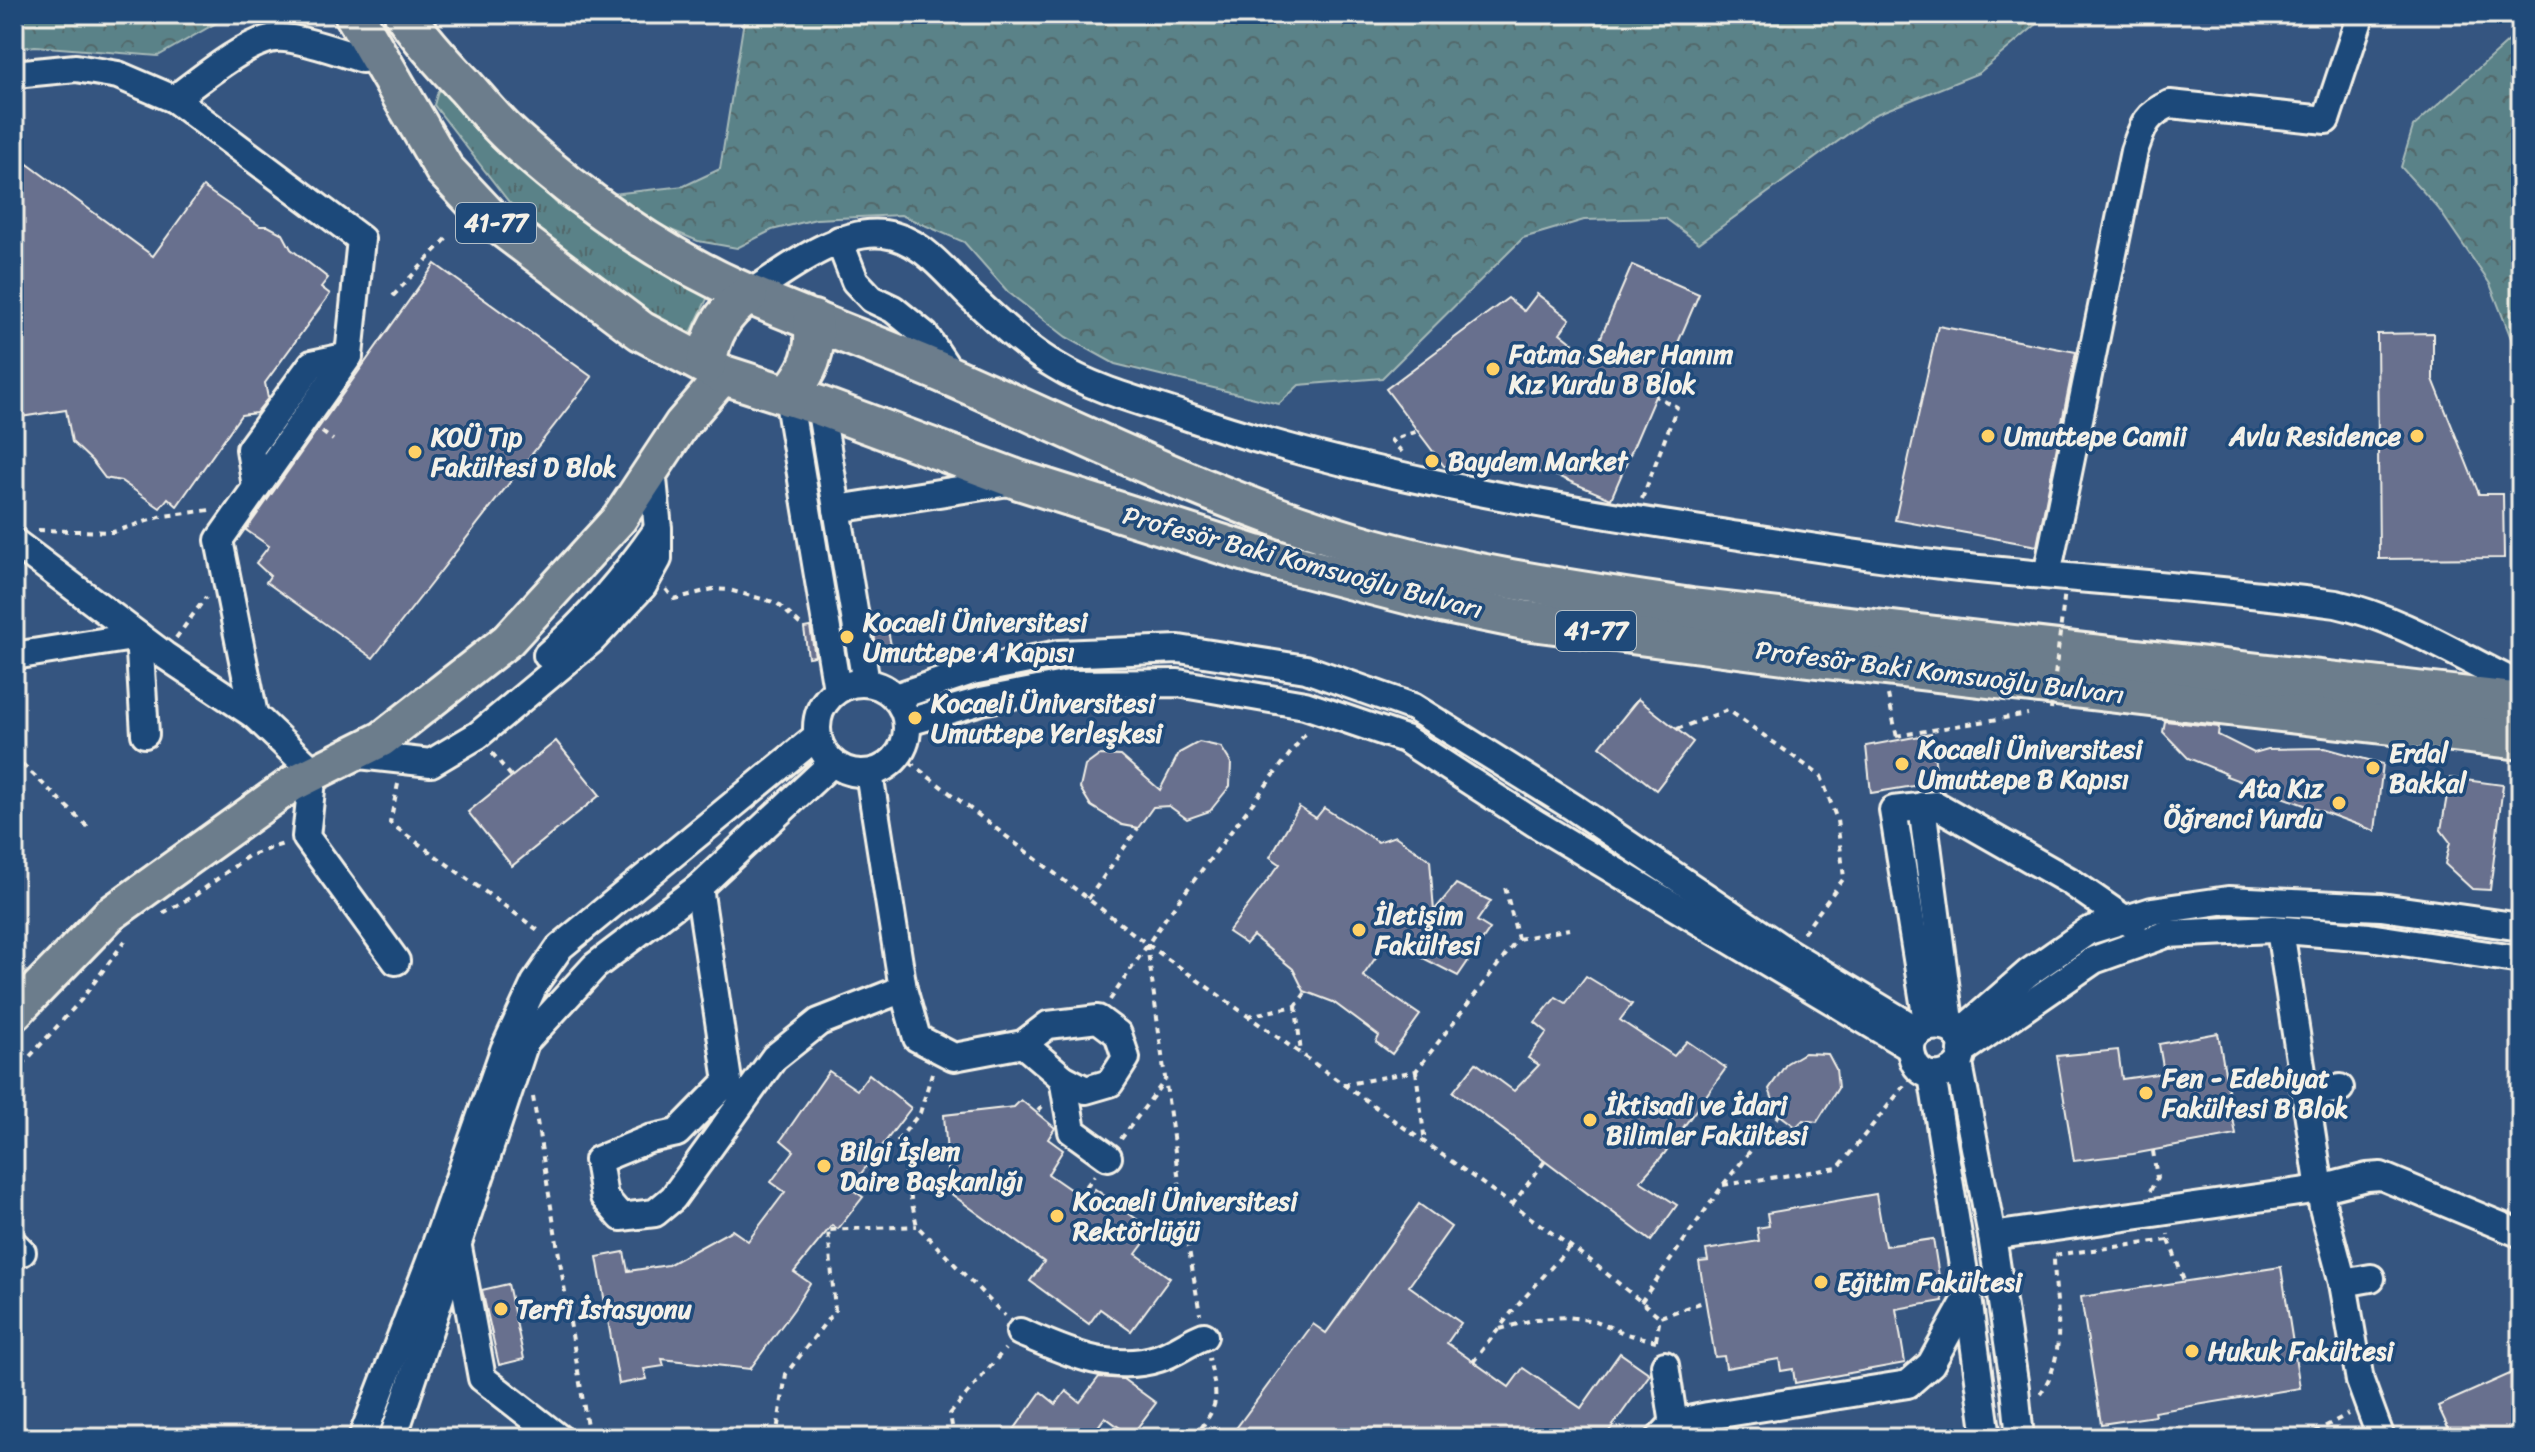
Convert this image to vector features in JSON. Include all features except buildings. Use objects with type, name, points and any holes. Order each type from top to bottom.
[{"type":"highway","name":"Profesör Baki Komsuoğlu Bulvarı","points":[[354,14],[444,169],[489,217],[641,331],[715,370],[1019,480],[1256,555],[1455,606],[1586,630],[2521,740]]},
{"type":"highway","name":"Profesör Baki Komsuoğlu Bulvarı","points":[[404,14],[421,39],[512,137],[599,208],[661,249],[748,295],[954,378],[1247,506],[1357,543],[1532,582],[1691,608],[2521,703]]},
{"type":"highway","points":[[715,370],[710,344],[719,323],[732,306],[748,295]]},
{"type":"highway","points":[[804,401],[816,337],[813,320]]},
{"type":"main road","points":[[14,1013],[109,915],[313,771],[382,739],[508,640],[619,519],[715,370]]},
{"type":"street","points":[[2056,582],[2134,151],[2143,127],[2153,111],[2170,104],[2326,120],[2361,14]]},
{"type":"street","points":[[174,99],[235,54],[276,38],[329,48],[362,59]]},
{"type":"street","points":[[14,74],[76,68],[118,75],[174,99],[361,239],[349,356],[219,540],[254,715]]},
{"type":"street","points":[[748,295],[839,240],[884,233],[902,238],[921,249],[1010,332],[1056,367],[1220,428],[1352,464],[1496,496],[1634,520],[2056,582],[2303,600],[2370,612],[2407,627],[2521,686]]},
{"type":"street","points":[[839,240],[855,281],[872,299],[893,309],[925,335],[954,378]]},
{"type":"street","points":[[804,401],[837,509],[866,683]]},
{"type":"street","points":[[804,401],[837,689]]},
{"type":"street","points":[[350,754],[431,763],[478,735],[591,641],[643,586],[658,559],[652,469]]},
{"type":"street","points":[[837,509],[1019,480]]},
{"type":"street","points":[[402,760],[439,741],[485,708],[568,637],[627,574],[658,529]]},
{"type":"street","points":[[20,533],[139,636],[254,715],[313,771],[306,837],[396,961]]},
{"type":"street","points":[[16,656],[139,636]]},
{"type":"street","points":[[139,636],[145,734]]},
{"type":"street","points":[[895,697],[972,671],[1059,654],[1179,649],[1306,669],[1413,707],[1573,807],[1789,953],[1938,1048]]},
{"type":"street","points":[[866,683],[884,688],[895,697],[908,722],[907,738],[900,755],[891,764],[869,773],[846,771],[832,763],[817,736],[817,722],[821,708],[837,689],[866,683]]},
{"type":"street","points":[[908,722],[981,701],[1069,684],[1178,683],[1321,710],[1405,739],[1535,823],[1938,1048]]},
{"type":"street","points":[[362,1438],[429,1264],[504,1050],[535,983],[560,947],[817,736]]},
{"type":"street","points":[[393,1438],[525,1042],[595,966],[699,887],[832,763]]},
{"type":"street","points":[[869,773],[903,989],[917,1038],[954,1057],[1023,1044],[1048,1025],[1098,1019],[1118,1034],[1126,1058],[1110,1083],[1086,1090],[1063,1078],[1023,1044]]},
{"type":"street","points":[[2020,1430],[1992,1236],[1938,1048],[1893,810],[1936,805],[2071,882],[2126,918],[2147,939]]},
{"type":"street","points":[[1922,806],[1938,1048],[1987,1438]]},
{"type":"street","points":[[699,887],[728,1081],[677,1133],[649,1139],[598,1160],[604,1197],[621,1217],[655,1213],[673,1198],[774,1058],[819,1022],[903,989]]},
{"type":"street","points":[[1938,1048],[2040,965],[2088,931],[2152,911],[2228,900],[2381,907],[2521,927]]},
{"type":"street","points":[[1938,1048],[2094,960],[2167,934],[2280,930],[2369,937],[2521,960]]},
{"type":"street","points":[[2280,930],[2320,1189],[2343,1283],[2360,1381],[2381,1438]]},
{"type":"street","points":[[1063,1078],[1072,1131],[1108,1157]]},
{"type":"street","points":[[2306,1094],[2340,1088]]},
{"type":"street","points":[[1992,1236],[2320,1189],[2381,1176],[2521,1234]]},
{"type":"street","points":[[458,1243],[482,1378],[559,1438]]},
{"type":"street","points":[[2343,1283],[2371,1278]]},
{"type":"street","points":[[1660,1353],[1670,1433],[1908,1384],[1931,1364],[1968,1297]]},
{"type":"street","points":[[1020,1332],[1079,1357],[1131,1365],[1174,1352],[1183,1344],[1204,1336]]},
{"type":"path","points":[[393,296],[450,235]]},
{"type":"path","points":[[1634,520],[1677,407],[1655,396]]},
{"type":"path","points":[[20,533],[37,530],[113,532],[163,516],[210,510],[236,516]]},
{"type":"path","points":[[164,655],[224,572]]},
{"type":"path","points":[[651,572],[674,599],[713,589],[729,590],[777,603],[804,628]]},
{"type":"path","points":[[2051,710],[2056,582]]},
{"type":"path","points":[[1882,666],[1897,739],[2035,713]]},
{"type":"path","points":[[1098,1019],[1147,944],[1249,805],[1306,735],[1321,710]]},
{"type":"path","points":[[1677,729],[1728,710],[1821,776],[1837,820],[1844,878],[1789,953]]},
{"type":"path","points":[[478,735],[512,777]]},
{"type":"path","points":[[900,755],[1147,944],[1570,1246],[1660,1317]]},
{"type":"path","points":[[14,756],[89,828]]},
{"type":"path","points":[[402,760],[390,823],[560,947]]},
{"type":"path","points":[[1088,899],[1138,828]]},
{"type":"path","points":[[153,916],[197,894],[248,856],[306,837]]},
{"type":"path","points":[[1504,883],[1518,939]]},
{"type":"path","points":[[1343,1085],[1416,1071],[1518,939],[1569,929]]},
{"type":"path","points":[[14,1074],[81,1000],[129,936]]},
{"type":"path","points":[[1147,944],[1185,1226],[1215,1388],[1216,1408],[1194,1438]]},
{"type":"path","points":[[1301,1054],[1296,1006],[1306,992]]},
{"type":"path","points":[[1247,1016],[1296,1006]]},
{"type":"path","points":[[1723,1185],[1838,1168],[1938,1048]]},
{"type":"path","points":[[939,1049],[920,1113],[898,1140],[917,1226],[1020,1332],[950,1414],[954,1438]]},
{"type":"path","points":[[1416,1071],[1425,1143]]},
{"type":"path","points":[[532,1087],[589,1438]]},
{"type":"path","points":[[1641,1302],[1723,1185],[1779,1115]]},
{"type":"path","points":[[2153,1151],[2157,1178],[2152,1213],[2169,1240],[2184,1281]]},
{"type":"path","points":[[1512,1205],[1545,1161]]},
{"type":"path","points":[[776,1438],[786,1374],[835,1310],[828,1230],[917,1226]]},
{"type":"path","points":[[2020,1430],[2049,1381],[2060,1344],[2054,1255],[2169,1240]]},
{"type":"path","points":[[1473,1362],[1570,1246]]},
{"type":"path","points":[[1660,1317],[1706,1301]]},
{"type":"path","points":[[1500,1329],[1536,1319],[1567,1317],[1596,1321],[1660,1353],[1660,1317]]},
{"type":"path","points":[[2304,1438],[2367,1404]]},
{"type":"green space","points":[[14,14],[232,14],[158,56],[35,46],[14,49]]},
{"type":"green space","points":[[745,14],[2049,14],[1979,73],[1874,115],[1699,243],[1665,218],[1584,220],[1523,238],[1382,378],[1299,385],[1279,404],[1115,364],[1066,337],[1008,292],[964,242],[901,215],[816,219],[772,230],[737,248],[698,241],[622,210],[603,195],[684,186],[720,169]]},
{"type":"green space","points":[[2521,30],[2521,364],[2490,284],[2438,208],[2401,167],[2413,127]]},
{"type":"green space","points":[[438,91],[449,91],[457,98],[557,204],[708,297],[686,343],[585,273],[509,202],[434,105]]},
{"type":"place","name":"Fatma Seher Hanım Kız Yurdu B Blok","points":[[1493,369]]},
{"type":"place","name":"Umuttepe Camii","points":[[1988,436]]},
{"type":"place","name":"Avlu Residence","points":[[2417,436]]},
{"type":"place","name":"KOÜ Tıp Fakültesi D Blok","points":[[415,452]]},
{"type":"place","name":"Baydem Market","points":[[1432,461]]},
{"type":"place","name":"Kocaeli Üniversitesi Umuttepe A Kapısı","points":[[847,637]]},
{"type":"place","name":"Kocaeli Üniversitesi Umuttepe Yerleşkesi","points":[[915,718]]},
{"type":"place","name":"Kocaeli Üniversitesi Umuttepe B Kapısı","points":[[1902,764]]},
{"type":"place","name":"Erdal Bakkal","points":[[2373,768]]},
{"type":"place","name":"Ata Kız Öğrenci Yurdu","points":[[2339,803]]},
{"type":"place","name":"İletişim Fakültesi","points":[[1359,930]]},
{"type":"place","name":"Fen - Edebiyat Fakültesi B Blok","points":[[2146,1093]]},
{"type":"place","name":"İktisadi ve İdari Bilimler Fakültesi","points":[[1590,1120]]},
{"type":"place","name":"Bilgi İşlem Daire Başkanlığı","points":[[824,1166]]},
{"type":"place","name":"Kocaeli Üniversitesi Rektörlüğü","points":[[1057,1216]]},
{"type":"place","name":"Eğitim Fakültesi","points":[[1821,1282]]},
{"type":"place","name":"Terfi İstasyonu","points":[[501,1309]]},
{"type":"place","name":"Hukuk Fakültesi","points":[[2192,1351]]}]
